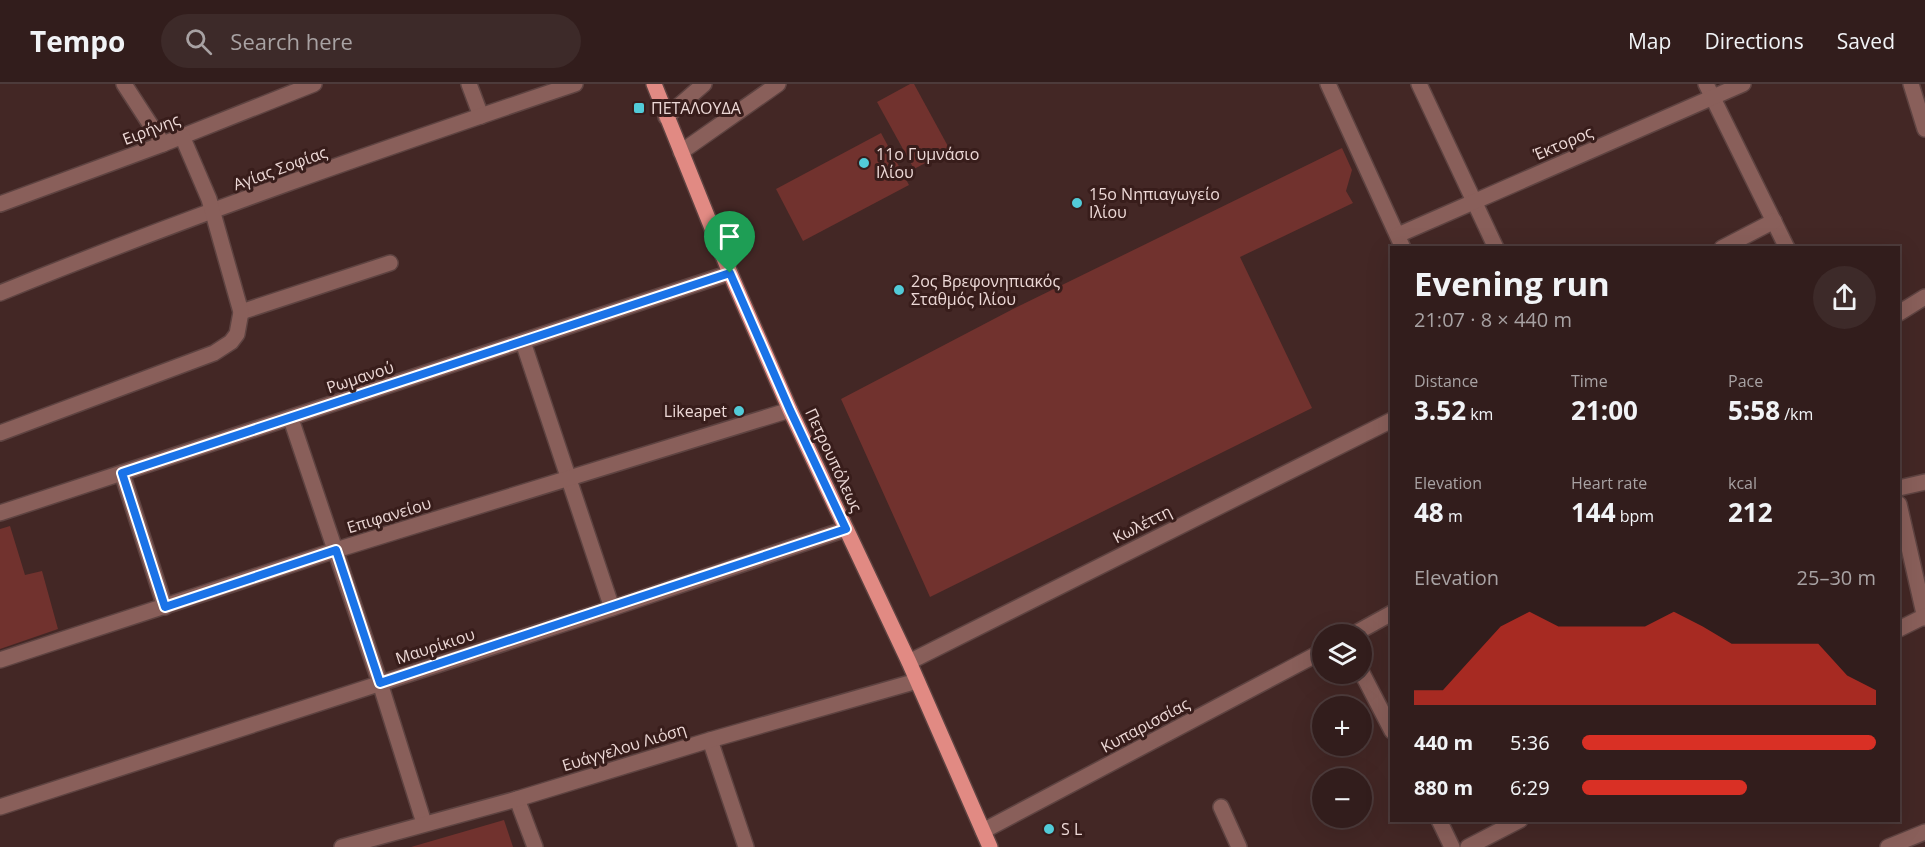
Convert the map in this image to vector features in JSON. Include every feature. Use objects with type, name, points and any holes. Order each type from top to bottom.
[{"type":"main road","name":"Πετρουπόλεως","points":[[654,84],[730,273],[790,410],[909,662],[990,847]]},
{"type":"street","points":[[124,84],[163,144]]},
{"type":"street","name":"Ειρήνης","points":[[0,204],[163,144],[314,84]]},
{"type":"street","points":[[469,84],[480,116]]},
{"type":"street","name":"Αγίας Σοφίας","points":[[0,292],[104,250],[575,84]]},
{"type":"street","points":[[666,117],[704,84]]},
{"type":"street","points":[[681,152],[778,84]]},
{"type":"street","points":[[1328,84],[1401,241]]},
{"type":"street","points":[[1419,84],[1495,246]]},
{"type":"street","name":"Έκτορος","points":[[1401,241],[1475,201],[1709,91],[1743,84]]},
{"type":"street","points":[[1911,84],[1925,129]]},
{"type":"street","points":[[1709,91],[1786,246]]},
{"type":"street","points":[[0,433],[214,353],[231,342],[237,334],[240,318],[212,211],[182,136]]},
{"type":"street","points":[[1726,246],[1774,221]]},
{"type":"street","points":[[240,318],[390,263]]},
{"type":"street","name":"Ρωμανού","points":[[0,513],[730,273]]},
{"type":"street","points":[[1900,312],[1925,297]]},
{"type":"street","points":[[523,342],[612,608]]},
{"type":"street","name":"Επιφανείου","points":[[0,660],[336,550],[790,410]]},
{"type":"street","points":[[291,418],[380,683],[424,824]]},
{"type":"street","name":"Κωλέττη","points":[[909,662],[1390,421]]},
{"type":"street","points":[[122,473],[165,607]]},
{"type":"street","points":[[1900,488],[1925,482]]},
{"type":"street","points":[[1900,508],[1921,587],[1925,617],[1900,629]]},
{"type":"street","name":"Μαυρίκιου","points":[[0,807],[612,608],[846,529]]},
{"type":"street","points":[[1372,624],[1390,614]]},
{"type":"street","name":"Κυπαρισσίας","points":[[983,831],[1312,657]]},
{"type":"street","name":"Ευάγγελου Λιόση","points":[[342,847],[917,681]]},
{"type":"street","points":[[1368,684],[1390,726]]},
{"type":"street","points":[[710,740],[746,847]]},
{"type":"street","points":[[517,798],[535,847]]},
{"type":"street","points":[[1221,807],[1239,847]]},
{"type":"street","points":[[1440,822],[1452,847]]},
{"type":"street","points":[[1468,847],[1516,822]]},
{"type":"street","points":[[1888,847],[1925,832]]},
{"type":"shaded area","points":[[914,84],[950,150],[914,169],[877,102]]},
{"type":"shaded area","points":[[881,133],[909,185],[803,241],[776,189]]},
{"type":"shaded area","points":[[1342,148],[1352,170],[1346,191],[1353,203],[1240,257],[1312,408],[930,597],[841,399],[1013,309]]},
{"type":"shaded area","points":[[10,526],[25,575],[42,571],[58,629],[0,649],[0,529]]},
{"type":"shaded area","points":[[504,820],[513,847],[411,847]]},
{"type":"place","name":"ΠΕΤΑΛΟΥΔΑ","points":[[639,108]]},
{"type":"place","name":"11ο Γυμνάσιο Ιλίου","points":[[864,163]]},
{"type":"place","name":"15ο Νηπιαγωγείο Ιλίου","points":[[1077,203]]},
{"type":"place","name":"2ος Βρεφονηπιακός Σταθμός Ιλίου","points":[[899,290]]},
{"type":"place","name":"Likeapet","points":[[739,411]]},
{"type":"place","name":"S L","points":[[1049,829]]},
{"type":"route","points":[[730,273],[790,410],[846,529],[380,683],[336,550],[165,607],[122,473],[730,273]]}]
